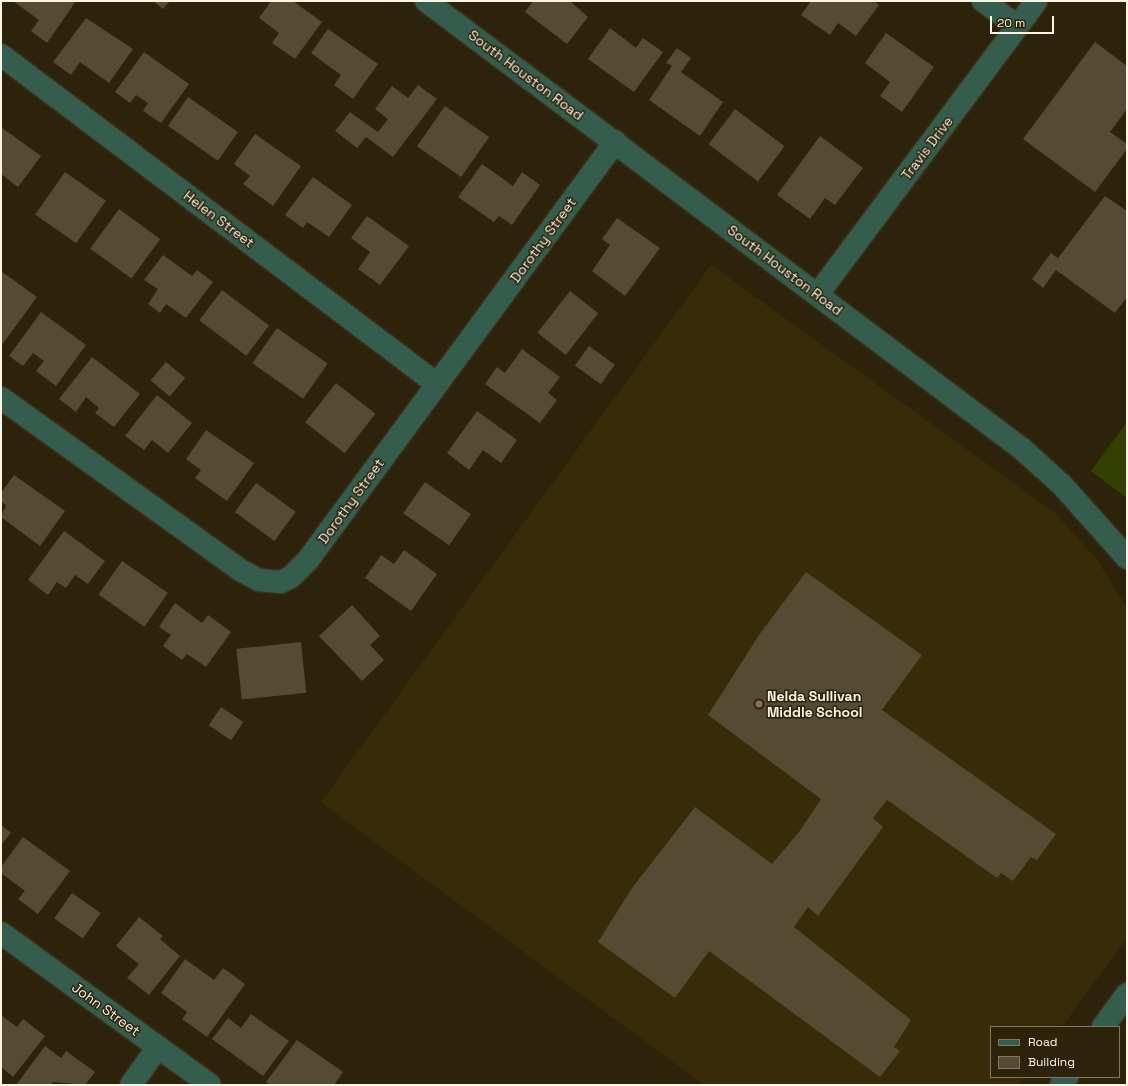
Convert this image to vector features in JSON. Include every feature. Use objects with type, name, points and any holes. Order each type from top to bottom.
[{"type":"street","name":"South Houston Road","points":[[426,1],[1021,448],[1062,485],[1127,558]]},
{"type":"street","points":[[983,1],[1017,26]]},
{"type":"street","name":"Travis Drive","points":[[818,294],[1036,1]]},
{"type":"street","name":"Helen Street","points":[[1,55],[437,384]]},
{"type":"street","name":"Dorothy Street","points":[[1,398],[240,570],[259,580],[281,582],[291,577],[308,560],[615,142]]},
{"type":"street","name":"John Street","points":[[1,933],[210,1085]]},
{"type":"street","points":[[1105,1026],[1127,994]]},
{"type":"street","points":[[131,1085],[158,1047]]},
{"type":"shaded area","name":"Nelda Sullivan Middle School","points":[[711,265],[1055,513],[1095,557],[1127,607],[1127,938],[1063,1026],[990,1026],[990,1078],[1024,1078],[1019,1085],[704,1085],[321,802]]},
{"type":"green space","points":[[1127,422],[1127,498],[1091,471]]},
{"type":"building","points":[[13,1],[76,1],[47,43],[31,31],[39,20]]},
{"type":"building","points":[[153,1],[170,1],[163,9]]},
{"type":"building","points":[[271,1],[293,1],[322,22],[295,59],[272,43],[279,33],[259,18]]},
{"type":"building","points":[[533,1],[570,1],[588,17],[567,44],[525,12]]},
{"type":"building","points":[[811,1],[874,1],[879,5],[856,36],[838,23],[830,35],[801,15]]},
{"type":"building","points":[[86,18],[133,49],[109,83],[80,62],[71,75],[53,62]]},
{"type":"building","points":[[610,28],[636,48],[643,38],[663,52],[634,92],[588,59]]},
{"type":"building","points":[[328,29],[378,64],[353,99],[334,85],[341,75],[311,53]]},
{"type":"building","points":[[886,33],[934,67],[902,112],[880,96],[890,82],[865,63]]},
{"type":"building","points":[[1095,42],[1127,66],[1127,109],[1110,132],[1127,144],[1127,149],[1095,192],[1023,139]]},
{"type":"building","points":[[677,48],[691,58],[681,72],[723,102],[700,136],[649,100],[672,66],[666,63]]},
{"type":"building","points":[[144,52],[189,84],[161,123],[143,111],[148,103],[136,95],[130,103],[115,92]]},
{"type":"building","points":[[418,85],[437,99],[393,157],[366,137],[357,148],[335,131],[350,112],[378,132],[388,119],[375,109],[392,86],[408,98]]},
{"type":"building","points":[[188,97],[238,132],[218,161],[168,126]]},
{"type":"building","points":[[445,106],[489,137],[461,177],[417,146]]},
{"type":"building","points":[[735,109],[785,146],[758,181],[709,144]]},
{"type":"building","points":[[1,127],[41,156],[18,187],[1,174]]},
{"type":"building","points":[[255,134],[301,166],[273,206],[243,184],[250,176],[234,164]]},
{"type":"building","points":[[820,136],[863,168],[835,205],[825,198],[810,219],[777,195]]},
{"type":"building","points":[[482,164],[513,186],[522,172],[540,185],[512,225],[499,216],[494,222],[458,197]]},
{"type":"building","points":[[65,172],[106,201],[76,243],[35,215]]},
{"type":"building","points":[[313,177],[352,205],[329,237],[307,222],[303,228],[285,215]]},
{"type":"building","points":[[1105,196],[1127,211],[1127,297],[1115,313],[1056,270],[1043,288],[1032,279],[1051,253],[1058,258]]},
{"type":"building","points":[[119,209],[160,239],[131,279],[90,249]]},
{"type":"building","points":[[367,216],[409,246],[380,285],[358,269],[370,252],[351,238]]},
{"type":"building","points":[[617,218],[660,248],[625,296],[592,271],[610,245],[602,239]]},
{"type":"building","points":[[163,255],[192,276],[197,270],[213,282],[186,318],[166,304],[160,313],[148,304],[158,289],[144,280]]},
{"type":"building","points":[[1,271],[37,297],[1,346]]},
{"type":"building","points":[[222,290],[269,326],[246,356],[199,320]]},
{"type":"building","points":[[570,291],[598,313],[566,355],[537,333]]},
{"type":"building","points":[[41,312],[86,345],[56,386],[36,371],[44,361],[33,353],[23,366],[9,356]]},
{"type":"building","points":[[277,328],[328,364],[303,399],[252,363]]},
{"type":"building","points":[[589,346],[615,365],[601,384],[575,365]]},
{"type":"building","points":[[522,349],[560,377],[548,393],[557,400],[540,423],[485,384],[497,367],[505,373]]},
{"type":"building","points":[[92,357],[140,394],[114,427],[95,413],[99,408],[86,397],[76,412],[59,399]]},
{"type":"building","points":[[166,362],[185,378],[170,396],[151,380]]},
{"type":"building","points":[[336,383],[375,414],[345,453],[305,422]]},
{"type":"building","points":[[157,395],[192,423],[168,453],[152,440],[144,450],[125,436]]},
{"type":"building","points":[[477,411],[517,440],[501,463],[483,450],[469,470],[447,453]]},
{"type":"building","points":[[206,430],[254,463],[227,501],[195,478],[201,470],[186,459]]},
{"type":"building","points":[[14,475],[65,511],[40,546],[1,517],[6,505],[1,502],[1,493]]},
{"type":"building","points":[[425,482],[471,514],[449,545],[403,513]]},
{"type":"building","points":[[256,483],[296,512],[274,541],[235,512]]},
{"type":"building","points":[[64,531],[105,561],[88,584],[75,575],[66,588],[57,582],[48,595],[28,580]]},
{"type":"building","points":[[404,550],[437,574],[411,611],[365,578],[381,555],[394,564]]},
{"type":"building","points":[[122,561],[168,593],[144,627],[98,595]]},
{"type":"building","points":[[806,572],[922,655],[882,710],[1056,834],[1037,860],[1031,857],[1013,881],[1001,873],[997,878],[887,800],[873,818],[883,827],[818,916],[808,907],[794,927],[911,1020],[894,1047],[900,1051],[880,1077],[709,951],[675,998],[598,942],[632,888],[695,807],[772,864],[799,832],[821,799],[708,715],[759,635]]},
{"type":"building","points":[[175,603],[202,623],[208,615],[231,632],[206,667],[187,654],[182,660],[163,646],[171,635],[159,627]]},
{"type":"building","points":[[352,605],[380,636],[370,645],[384,660],[362,681],[319,636]]},
{"type":"building","points":[[301,642],[306,693],[242,700],[236,649]]},
{"type":"building","points":[[221,707],[243,722],[231,740],[209,725]]},
{"type":"building","points":[[1,825],[11,833],[1,845]]},
{"type":"building","points":[[23,837],[70,871],[38,914],[18,899],[25,891],[1,873],[1,867]]},
{"type":"building","points":[[72,893],[101,913],[83,938],[54,918]]},
{"type":"building","points":[[139,917],[163,936],[160,939],[180,956],[149,995],[127,978],[139,964],[116,946]]},
{"type":"building","points":[[185,959],[214,980],[223,968],[245,984],[207,1037],[182,1019],[187,1012],[161,993]]},
{"type":"building","points":[[251,1014],[289,1041],[263,1076],[212,1039],[228,1018],[241,1028]]},
{"type":"building","points":[[1,1015],[17,1027],[23,1019],[45,1036],[13,1077],[1,1067]]},
{"type":"building","points":[[297,1040],[343,1072],[334,1085],[270,1085],[266,1082]]},
{"type":"building","points":[[45,1046],[61,1058],[66,1051],[95,1072],[85,1085],[53,1082],[51,1085],[16,1085]]},
{"type":"place","name":"Nelda Sullivan Middle School","points":[[759,704]]}]
